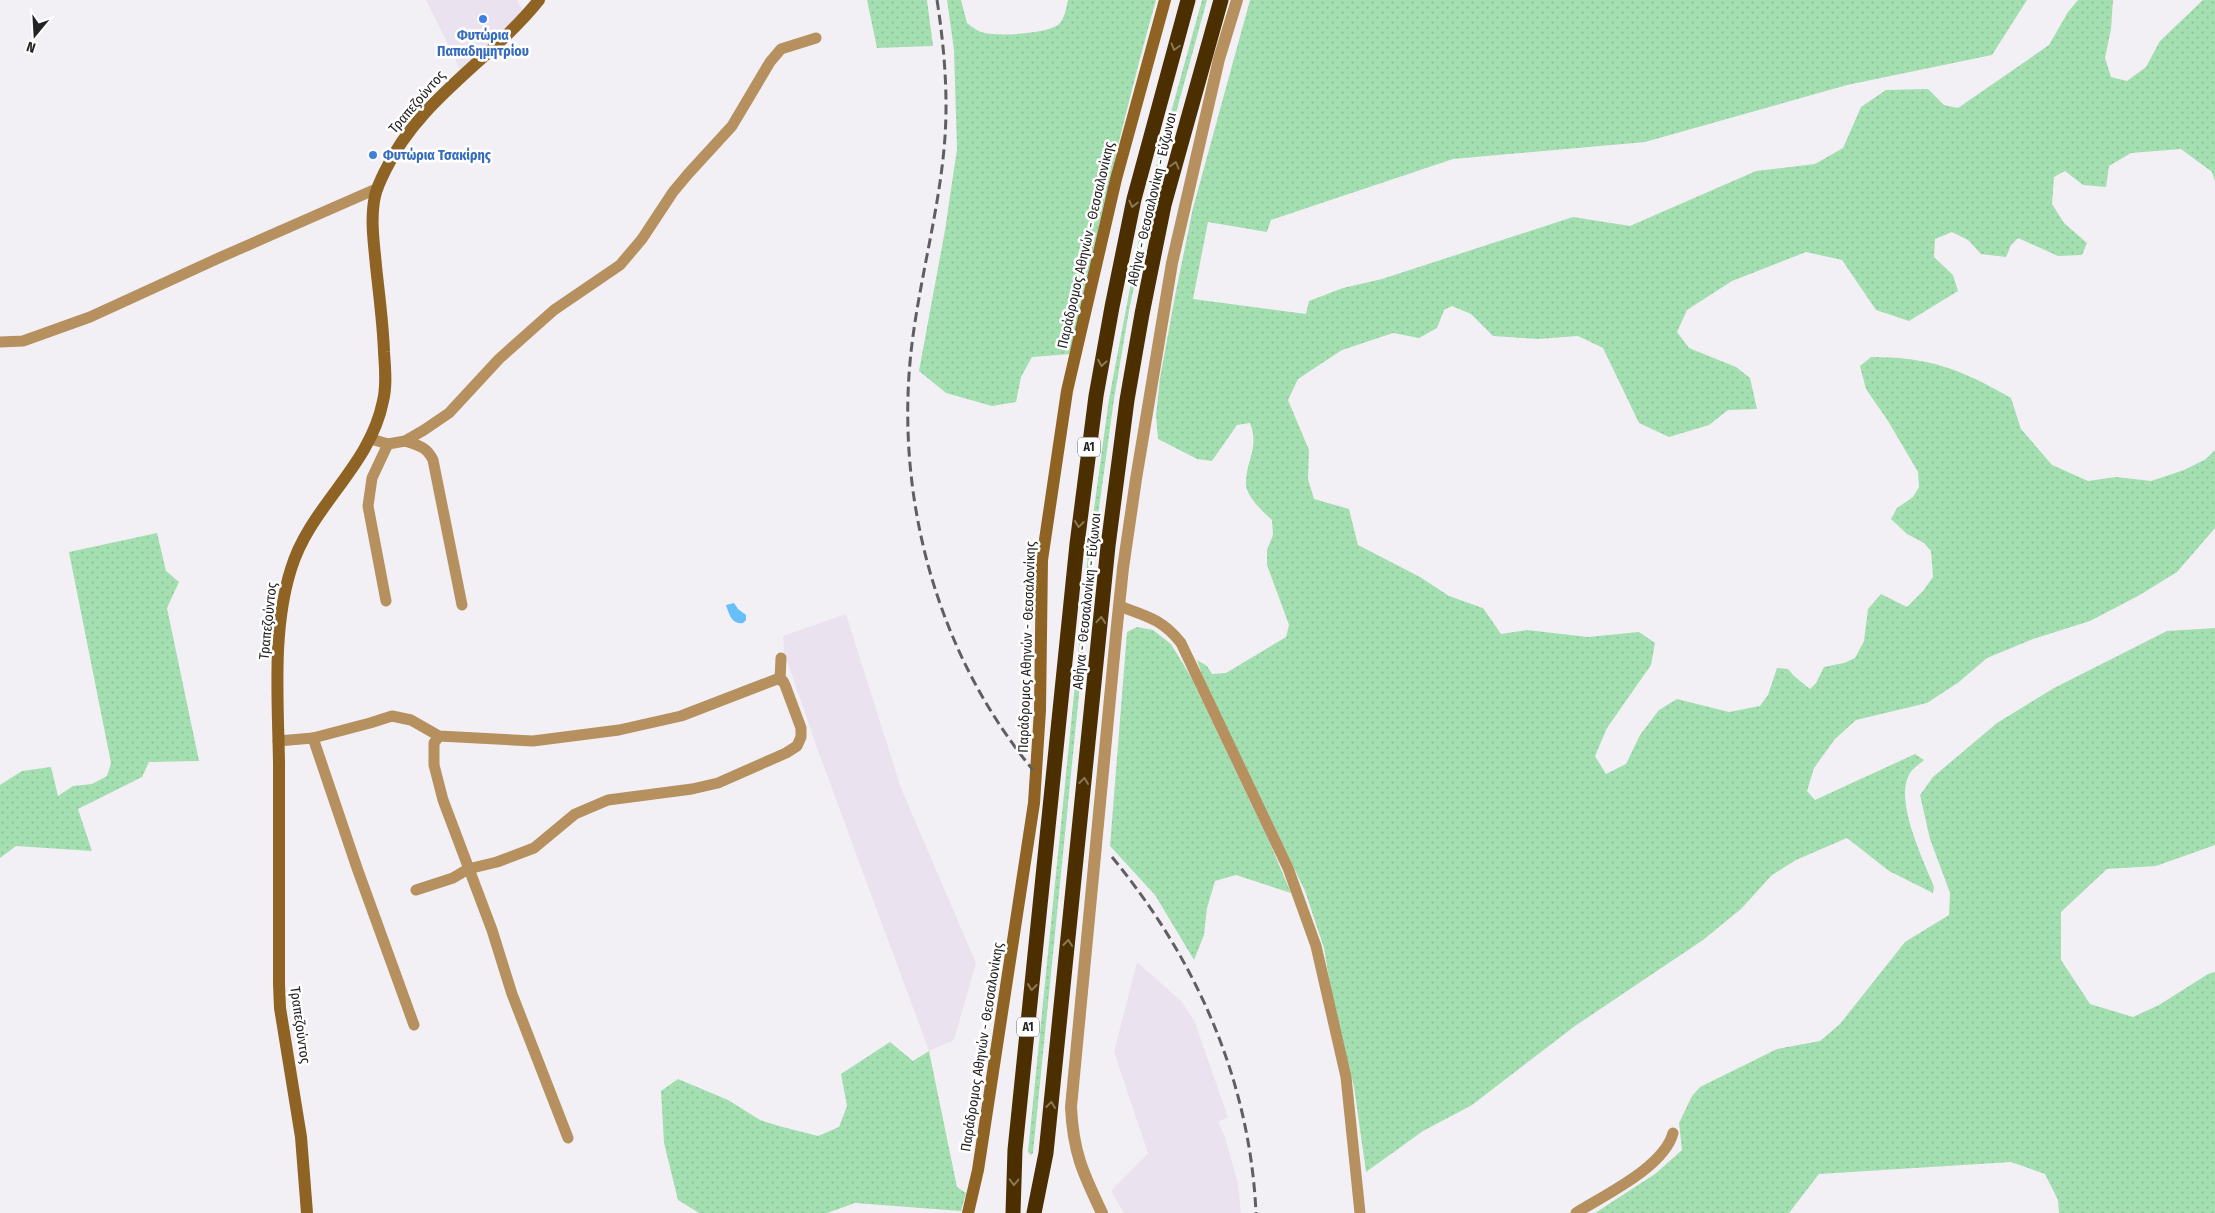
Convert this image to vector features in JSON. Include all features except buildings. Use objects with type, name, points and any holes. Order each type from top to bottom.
[{"type":"highway","name":"Αθήνα - Θεσσαλονίκη - Εύζωνοι","points":[[1013,1213],[1015,1150],[1076,544],[1096,396],[1134,199],[1188,0]]},
{"type":"highway","name":"Αθήνα - Θεσσαλονίκη - Εύζωνοι","points":[[1034,1213],[1046,1153],[1108,546],[1127,400],[1164,205],[1221,0]]},
{"type":"main road","name":"Τραπεζούντος","points":[[307,1213],[301,1137],[280,1008],[278,742],[279,655],[283,605],[290,569],[298,547],[309,528],[359,459],[371,438],[383,400],[386,381],[373,238],[373,210],[376,189],[392,156],[427,110],[454,82],[516,27],[539,0]]},
{"type":"main road","name":"Παράδρομος Αθηνών - Θεσσαλονίκης","points":[[968,1213],[978,1170],[1034,803],[1040,710],[1042,560],[1067,392],[1116,179],[1165,0]]},
{"type":"street","points":[[1102,1213],[1078,1160],[1072,1132],[1071,1107],[1119,606],[1136,478],[1172,263],[1219,58],[1237,0]]},
{"type":"street","points":[[371,438],[388,444],[405,441],[449,413],[499,359],[554,310],[620,265],[642,239],[678,186],[732,126],[770,62],[781,50],[790,45],[816,38]]},
{"type":"street","points":[[0,342],[23,341],[90,317],[376,189]]},
{"type":"street","points":[[405,441],[423,447],[429,452],[433,460],[462,605]]},
{"type":"street","points":[[386,601],[368,506],[372,478],[388,444]]},
{"type":"street","points":[[1119,606],[1149,617],[1169,628],[1181,643],[1288,868],[1316,946],[1346,1077],[1360,1213]]},
{"type":"street","points":[[780,680],[781,658]]},
{"type":"street","points":[[278,742],[312,738],[392,716],[411,720],[439,736],[533,741],[620,730],[681,716],[777,679],[785,685],[801,728],[801,738],[797,746],[718,783],[692,790],[608,800],[575,814],[534,848],[496,862],[468,869],[453,878],[416,890]]},
{"type":"street","points":[[439,736],[434,743],[434,765],[438,783],[492,930],[512,994],[568,1138]]},
{"type":"street","points":[[312,738],[414,1025]]},
{"type":"street","points":[[1576,1213],[1648,1168],[1670,1143],[1673,1133]]},
{"type":"shaded area","points":[[426,0],[517,0],[525,14],[460,69]]},
{"type":"shaded area","points":[[846,614],[901,788],[976,963],[954,1040],[929,1051],[817,748],[784,652],[783,636]]},
{"type":"shaded area","points":[[1137,962],[1181,1001],[1194,1020],[1228,1117],[1218,1122],[1225,1137],[1238,1184],[1241,1213],[1124,1213],[1111,1191],[1148,1153],[1114,1052]]},
{"type":"green space","points":[[867,0],[927,0],[933,46],[877,48]]},
{"type":"green space","points":[[947,0],[961,0],[967,23],[977,30],[988,34],[1008,34],[1042,31],[1058,25],[1064,17],[1068,0],[1156,0],[1121,132],[1070,354],[1032,357],[1021,377],[1016,402],[992,406],[946,393],[919,371],[945,230],[957,149],[954,50]]},
{"type":"green space","points":[[1202,0],[1207,0],[1151,204],[1129,311],[1114,399],[1094,545],[1033,1153],[1031,1155],[1028,1152],[1089,545],[1109,399],[1146,203]]},
{"type":"green space","points":[[1250,0],[2027,0],[1992,55],[1847,85],[1645,142],[1453,159],[1271,220],[1267,232],[1208,222],[1193,299],[1306,314],[1309,301],[1343,288],[1382,279],[1573,217],[1630,226],[1756,171],[1815,164],[1843,148],[1861,107],[1886,90],[1928,89],[1944,105],[1958,108],[2049,45],[2068,12],[2078,0],[2113,0],[2111,29],[2105,58],[2111,77],[2127,81],[2146,67],[2160,41],[2203,0],[2215,0],[2215,181],[2212,172],[2181,149],[2131,153],[2109,166],[2106,187],[2083,185],[2065,171],[2054,177],[2052,204],[2064,223],[2087,243],[2082,255],[2058,256],[2018,238],[2011,245],[2006,257],[1981,254],[1968,240],[1952,232],[1935,239],[1934,257],[1953,275],[1958,291],[1909,321],[1876,310],[1842,260],[1806,252],[1732,281],[1687,310],[1677,332],[1689,348],[1736,367],[1750,378],[1757,409],[1728,410],[1709,425],[1669,437],[1639,423],[1603,348],[1578,336],[1538,339],[1493,336],[1471,314],[1452,306],[1444,310],[1437,328],[1419,338],[1393,333],[1342,350],[1298,379],[1288,400],[1309,450],[1308,479],[1314,499],[1349,509],[1358,545],[1420,577],[1449,596],[1483,608],[1501,634],[1527,630],[1588,637],[1639,632],[1655,643],[1651,665],[1607,728],[1595,756],[1606,774],[1626,764],[1640,735],[1659,710],[1677,699],[1729,712],[1760,706],[1768,695],[1777,668],[1788,669],[1810,689],[1816,683],[1824,667],[1844,663],[1855,658],[1864,641],[1868,609],[1881,594],[1907,607],[1923,591],[1933,577],[1931,551],[1924,543],[1907,534],[1891,519],[1897,508],[1913,497],[1919,487],[1918,472],[1888,421],[1866,389],[1860,366],[1871,357],[1928,362],[1960,372],[2011,398],[2021,429],[2052,465],[2088,481],[2116,477],[2151,481],[2184,470],[2206,459],[2215,450],[2215,528],[2177,572],[2138,596],[2090,621],[2033,639],[1987,658],[1959,682],[1927,703],[1856,720],[1835,739],[1814,768],[1807,791],[1815,800],[1915,754],[1924,760],[1910,773],[1906,784],[1905,798],[1912,830],[1934,887],[1933,893],[1889,871],[1847,838],[1796,860],[1772,875],[1741,909],[1703,940],[1575,1026],[1472,1105],[1423,1131],[1366,1172],[1354,1087],[1331,991],[1324,948],[1305,891],[1204,681],[1197,660],[1207,666],[1212,674],[1226,673],[1286,637],[1289,625],[1267,565],[1267,550],[1273,535],[1272,520],[1252,499],[1246,485],[1253,448],[1253,432],[1250,423],[1237,425],[1212,461],[1197,459],[1158,439],[1156,415],[1160,378],[1193,208]]},
{"type":"green space","points":[[157,533],[166,571],[179,582],[167,608],[199,761],[149,762],[142,777],[78,809],[92,851],[16,846],[0,858],[0,785],[22,771],[51,767],[58,796],[73,786],[92,784],[107,776],[111,763],[69,552]]},
{"type":"green space","points":[[1137,627],[1153,630],[1171,644],[1191,677],[1269,841],[1291,893],[1236,875],[1215,881],[1207,908],[1204,935],[1194,960],[1155,895],[1110,846],[1127,632]]},
{"type":"green space","points":[[2215,628],[2215,845],[2156,866],[2107,869],[2061,912],[2061,960],[2090,1004],[2133,1017],[2159,1005],[2208,974],[2215,972],[2215,1213],[2059,1213],[2058,1200],[2045,1174],[2011,1162],[1819,1174],[1789,1213],[1595,1213],[1655,1174],[1682,1150],[1679,1123],[1692,1096],[1700,1087],[1777,1049],[1820,1041],[1840,1024],[1905,942],[1949,915],[1950,893],[1930,839],[1920,795],[1933,777],[1997,723],[2054,688],[2167,631]]},
{"type":"green space","points":[[890,1042],[913,1061],[929,1051],[957,1187],[966,1193],[961,1211],[855,1203],[827,1213],[699,1213],[678,1200],[664,1143],[661,1091],[678,1079],[728,1100],[760,1120],[818,1136],[839,1127],[847,1106],[841,1074]]},
{"type":"water","points":[[734,603],[746,615],[746,620],[743,623],[734,621],[730,615],[726,605]]},
{"type":"railway","points":[[937,0],[945,68],[945,137],[939,191],[911,352],[908,408],[910,464],[918,519],[930,573],[948,626],[972,677],[1000,725],[1033,770]]},
{"type":"railway","points":[[1112,857],[1142,896],[1169,937],[1193,979],[1213,1023],[1230,1069],[1243,1116],[1252,1164],[1256,1213]]},
{"type":"place","name":"Φυτώρια Παπαδημητρίου","points":[[483,19]]},
{"type":"place","name":"Φυτώρια Τσακίρης","points":[[373,155]]}]
